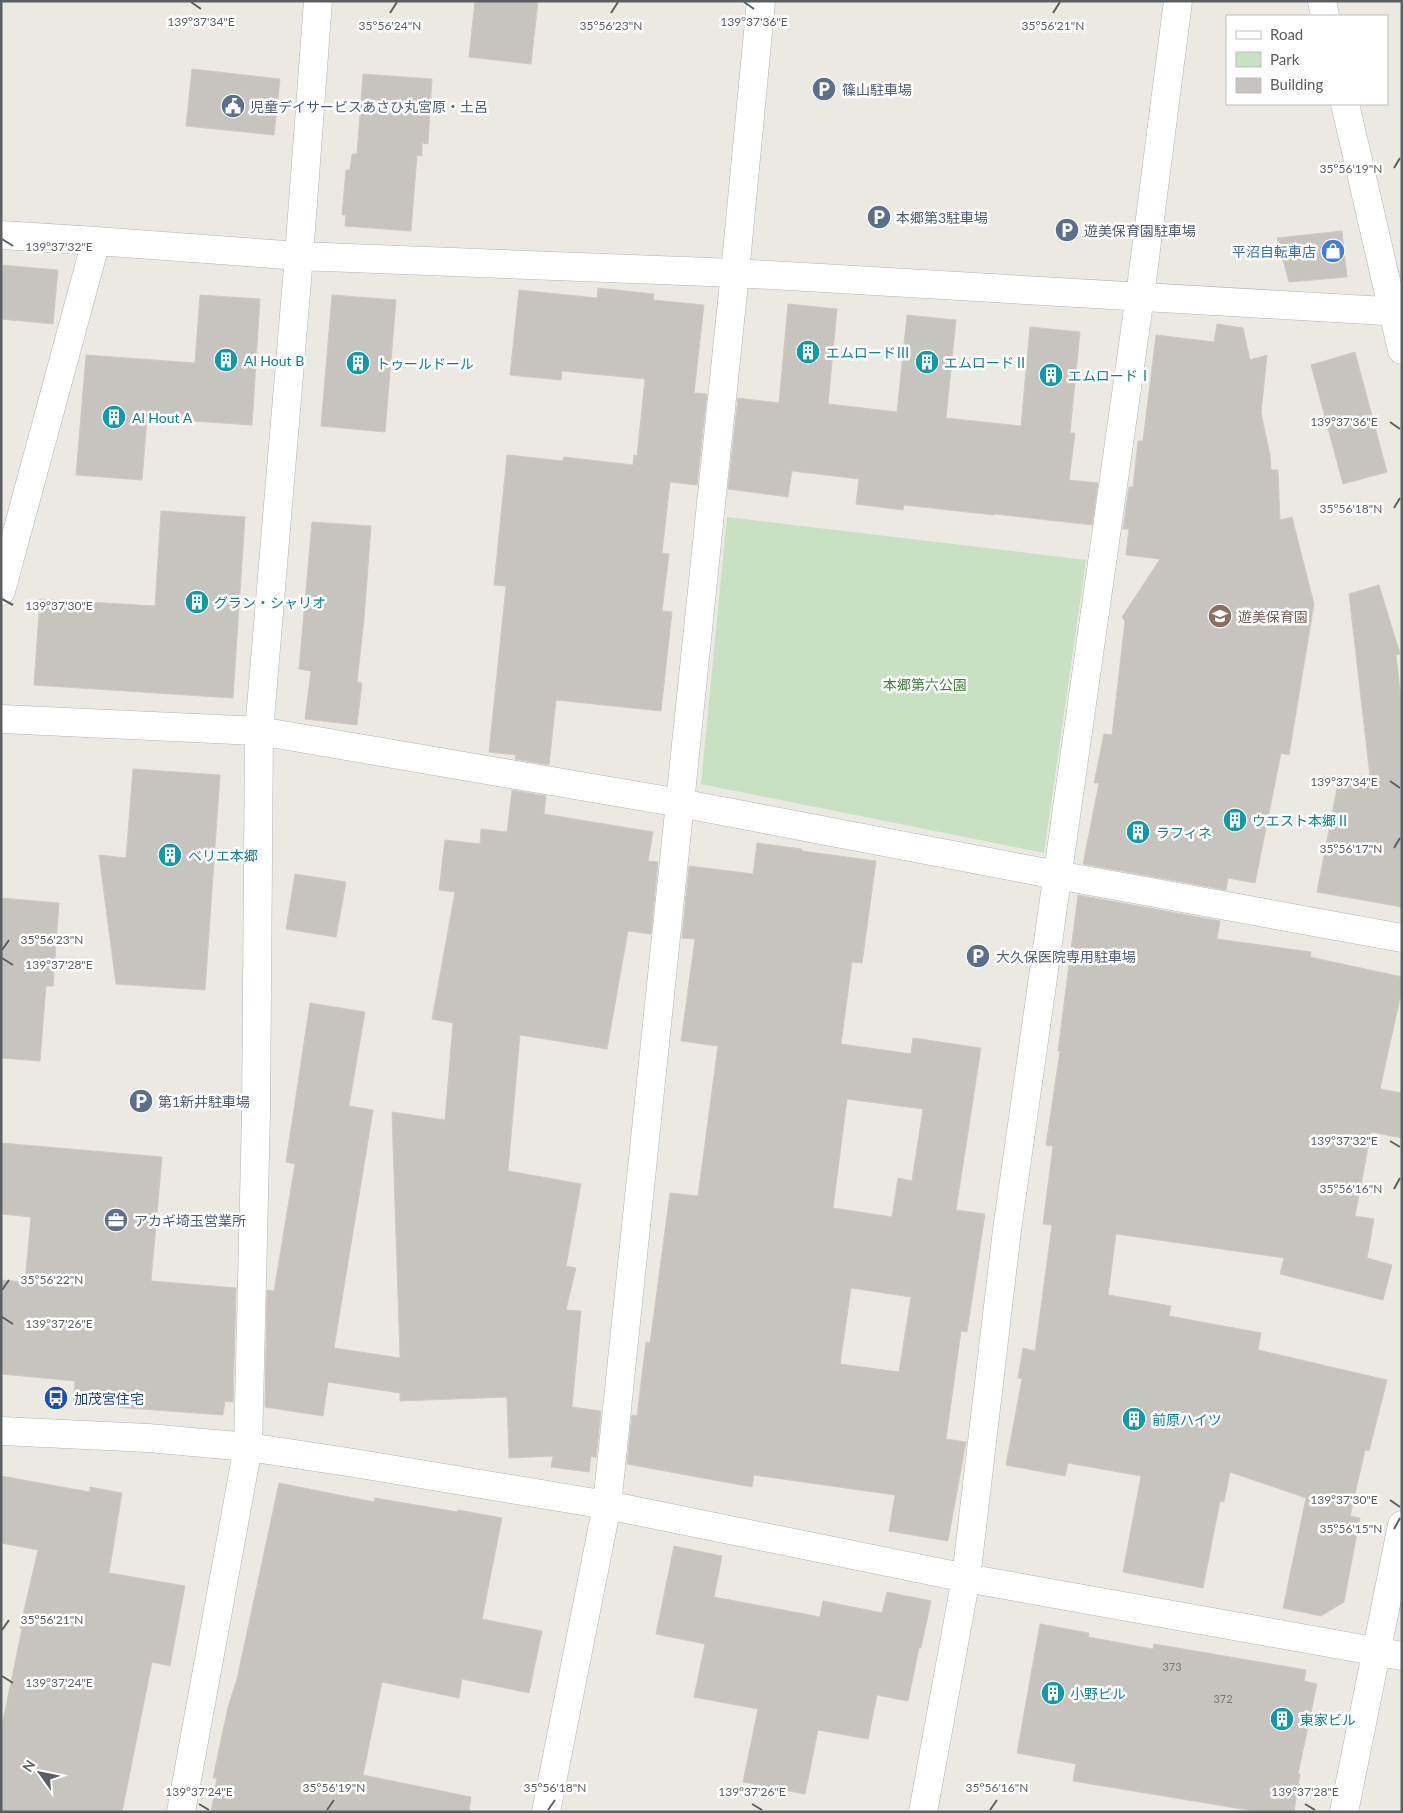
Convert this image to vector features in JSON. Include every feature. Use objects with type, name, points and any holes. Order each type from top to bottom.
[{"type":"street","points":[[182,1812],[248,1448],[256,1115],[259,731],[299,256],[318,1]]},
{"type":"street","points":[[546,1812],[607,1505],[735,273],[761,1]]},
{"type":"street","points":[[923,1812],[966,1578],[1007,1230],[1140,296],[1178,1]]},
{"type":"street","points":[[1322,1],[1325,15]]},
{"type":"street","points":[[1345,105],[1397,311],[1402,350]]},
{"type":"street","points":[[1,235],[96,240],[299,256],[735,273],[1397,311]]},
{"type":"street","points":[[1,591],[96,240]]},
{"type":"street","points":[[1,719],[259,731],[680,803],[1057,876],[1402,938]]},
{"type":"street","points":[[1,1431],[148,1438],[248,1448],[607,1505],[966,1578],[1389,1653]]},
{"type":"street","points":[[1344,1812],[1389,1653],[1402,1526]]},
{"type":"green space","name":"本郷第六公園","points":[[727,517],[1086,560],[1044,853],[701,784]]},
{"type":"building","points":[[475,1],[538,1],[531,64],[469,57]]},
{"type":"building","points":[[192,69],[280,79],[274,135],[186,126]]},
{"type":"building","points":[[363,74],[432,79],[428,144],[422,143],[422,156],[417,155],[411,231],[345,226],[346,215],[342,215],[346,170],[350,170],[352,154],[357,154]]},
{"type":"building","points":[[1342,231],[1347,277],[1289,282],[1277,238]]},
{"type":"building","points":[[1,265],[58,270],[53,324],[1,319]]},
{"type":"building","points":[[598,288],[654,294],[653,300],[704,305],[694,393],[707,394],[697,485],[670,482],[662,553],[669,554],[662,611],[672,612],[661,711],[556,700],[549,765],[515,759],[516,755],[489,752],[506,586],[494,585],[507,455],[563,461],[564,457],[633,465],[634,455],[637,456],[645,379],[562,371],[561,380],[510,375],[519,290],[597,298]]},
{"type":"building","points":[[200,295],[260,299],[252,425],[147,418],[142,480],[76,475],[86,355],[195,363]]},
{"type":"building","name":"トゥールドール","points":[[332,295],[396,300],[385,432],[321,426]]},
{"type":"building","points":[[788,304],[837,309],[828,404],[897,412],[907,315],[956,320],[946,418],[1021,426],[1030,327],[1080,332],[1070,433],[1075,433],[1069,480],[1098,483],[1092,525],[904,505],[903,510],[856,504],[859,479],[792,471],[788,497],[728,489],[738,398],[779,403]]},
{"type":"building","points":[[1217,324],[1243,328],[1250,360],[1267,355],[1261,413],[1270,455],[1271,470],[1278,470],[1280,520],[1292,517],[1314,604],[1289,755],[1281,753],[1255,883],[1228,878],[1226,890],[1083,864],[1099,783],[1094,783],[1104,734],[1112,735],[1125,621],[1122,617],[1160,559],[1126,555],[1129,529],[1123,529],[1129,487],[1133,487],[1138,441],[1143,441],[1156,335],[1214,342]]},
{"type":"building","points":[[1355,352],[1387,472],[1343,484],[1311,365]]},
{"type":"building","name":"グラン・シャリオ","points":[[161,511],[245,517],[233,698],[34,685],[40,599],[155,606]]},
{"type":"building","points":[[312,522],[371,526],[357,682],[362,683],[357,725],[305,719],[311,671],[299,669]]},
{"type":"building","points":[[1379,585],[1400,654],[1396,655],[1402,709],[1402,907],[1317,892],[1339,778],[1371,785],[1349,594]]},
{"type":"building","name":"ベリエ本郷","points":[[133,769],[220,775],[205,990],[116,984],[99,855],[126,858]]},
{"type":"building","points":[[512,790],[546,796],[544,814],[653,832],[648,861],[658,862],[651,934],[628,931],[607,1049],[520,1035],[508,1171],[581,1184],[566,1266],[576,1268],[566,1310],[581,1311],[572,1407],[601,1411],[596,1458],[591,1456],[589,1472],[551,1467],[553,1456],[509,1458],[507,1397],[400,1401],[400,1393],[328,1382],[323,1416],[265,1407],[267,1290],[274,1291],[295,1164],[286,1162],[310,1003],[365,1012],[349,1106],[373,1110],[334,1348],[400,1358],[392,1112],[445,1120],[453,1023],[432,1019],[455,892],[439,890],[445,840],[480,844],[481,829],[507,832]]},
{"type":"building","points":[[757,843],[876,861],[862,963],[852,962],[841,1044],[911,1054],[913,1038],[981,1048],[956,1210],[985,1214],[967,1332],[961,1331],[946,1439],[966,1442],[948,1541],[889,1531],[895,1495],[754,1475],[752,1487],[627,1464],[632,1415],[637,1416],[646,1342],[650,1343],[670,1193],[698,1196],[718,1046],[681,1041],[695,939],[682,938],[689,866],[753,874]],"holes":[[[847,1099],[923,1109],[912,1181],[898,1178],[892,1217],[833,1208]],[[851,1288],[911,1297],[899,1372],[840,1364]]]},
{"type":"building","points":[[295,874],[346,882],[336,937],[286,929]]},
{"type":"building","points":[[1078,895],[1220,921],[1217,939],[1311,952],[1310,957],[1402,977],[1402,989],[1380,1089],[1402,1093],[1402,1138],[1371,1132],[1355,1216],[1374,1219],[1367,1258],[1392,1265],[1383,1300],[1280,1274],[1284,1258],[1116,1234],[1108,1295],[1171,1306],[1169,1316],[1261,1333],[1258,1350],[1387,1380],[1369,1451],[1365,1450],[1350,1516],[1360,1518],[1344,1602],[1321,1616],[1283,1608],[1306,1498],[1230,1472],[1224,1502],[1220,1501],[1203,1588],[1123,1572],[1141,1476],[1068,1463],[1065,1476],[1006,1465],[1022,1379],[1018,1378],[1023,1348],[1035,1351],[1052,1225],[1043,1224],[1053,1146],[1046,1145],[1060,1051],[1058,1051]]},
{"type":"building","points":[[1,898],[59,903],[53,986],[46,986],[40,1061],[1,1058]]},
{"type":"building","points":[[1,1143],[162,1157],[151,1281],[236,1288],[233,1402],[225,1401],[223,1415],[73,1404],[75,1381],[1,1374],[1,1280],[25,1282],[31,1217],[1,1214]]},
{"type":"building","points":[[1,1476],[90,1492],[90,1487],[122,1493],[109,1573],[185,1586],[170,1666],[152,1662],[122,1812],[1,1812],[1,1730],[22,1629],[20,1628],[38,1550],[1,1543]]},
{"type":"building","points":[[279,1483],[374,1502],[375,1498],[502,1518],[482,1619],[542,1631],[529,1693],[462,1679],[459,1698],[382,1682],[363,1775],[471,1797],[469,1812],[211,1812],[217,1778],[213,1778],[228,1707],[237,1679]]},
{"type":"building","points":[[674,1546],[722,1556],[714,1597],[820,1617],[823,1601],[882,1613],[887,1592],[931,1601],[908,1701],[877,1695],[868,1739],[818,1730],[805,1794],[743,1782],[758,1709],[694,1697],[705,1644],[656,1634]]},
{"type":"building","points":[[1040,1624],[1089,1633],[1088,1637],[1153,1649],[1154,1644],[1306,1670],[1304,1681],[1317,1684],[1298,1774],[1300,1774],[1294,1812],[1260,1812],[1073,1781],[1076,1764],[1017,1753]]},
{"type":"place","name":"篠山駐車場","points":[[824,89]]},
{"type":"place","name":"児童デイサービスあさひ丸宮原・土呂","points":[[233,106]]},
{"type":"place","name":"本郷第3駐車場","points":[[879,217]]},
{"type":"place","name":"遊美保育園駐車場","points":[[1067,230]]},
{"type":"place","name":"平沼自転車店","points":[[1333,251]]},
{"type":"place","name":"エムロードⅢ","points":[[808,352]]},
{"type":"place","name":"Al Hout B","points":[[226,360]]},
{"type":"place","name":"エムロードⅡ","points":[[927,362]]},
{"type":"place","name":"トゥールドール","points":[[358,363]]},
{"type":"place","name":"エムロードⅠ","points":[[1051,375]]},
{"type":"place","name":"Al Hout A","points":[[114,417]]},
{"type":"place","name":"グラン・シャリオ","points":[[197,602]]},
{"type":"place","name":"遊美保育園","points":[[1220,616]]},
{"type":"place","name":"ウエスト本郷Ⅱ","points":[[1235,820]]},
{"type":"place","name":"ラフィネ","points":[[1138,832]]},
{"type":"place","name":"ベリエ本郷","points":[[170,855]]},
{"type":"place","name":"大久保医院専用駐車場","points":[[978,956]]},
{"type":"place","name":"第1新井駐車場","points":[[141,1101]]},
{"type":"place","name":"アカギ埼玉営業所","points":[[116,1220]]},
{"type":"place","name":"加茂宮住宅","points":[[56,1398]]},
{"type":"place","name":"前原ハイツ","points":[[1134,1419]]},
{"type":"place","name":"小野ビル","points":[[1053,1693]]},
{"type":"place","name":"東家ビル","points":[[1282,1719]]}]
